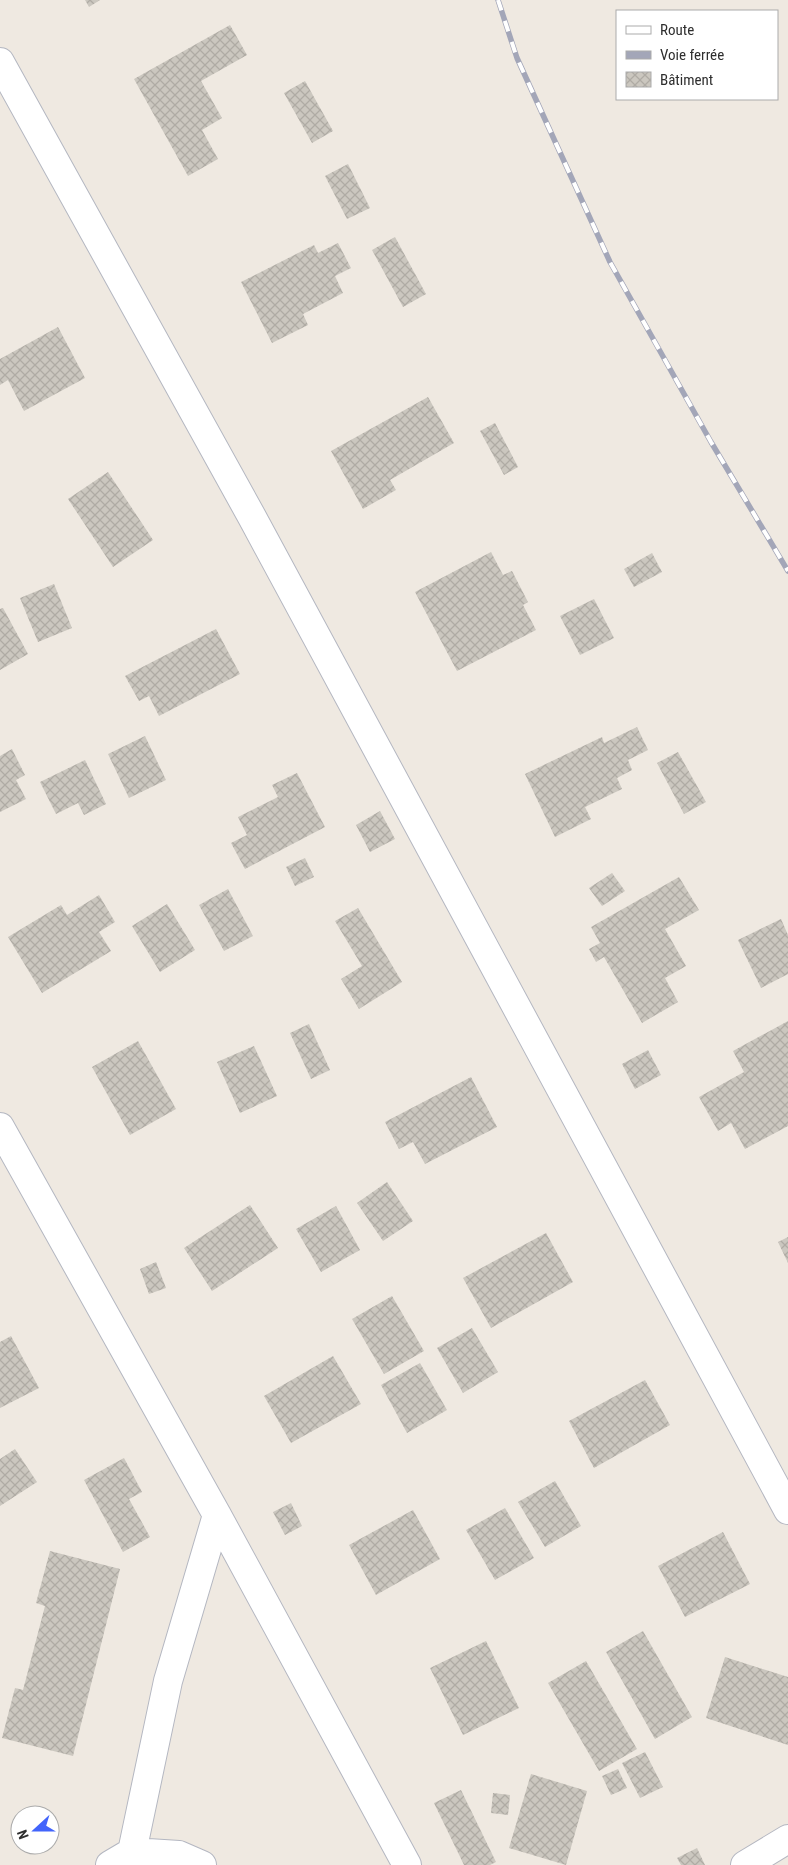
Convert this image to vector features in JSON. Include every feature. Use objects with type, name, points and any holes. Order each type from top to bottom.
[{"type":"street","points":[[0,62],[252,517],[788,1510]]},
{"type":"street","points":[[0,1126],[217,1515],[407,1865]]},
{"type":"street","points":[[202,1865],[179,1855],[121,1858],[168,1681],[217,1515]]},
{"type":"street","points":[[745,1865],[788,1839]]},
{"type":"building","points":[[85,0],[100,0],[89,7]]},
{"type":"building","points":[[230,25],[247,55],[201,81],[222,118],[202,130],[218,159],[188,176],[134,79]]},
{"type":"building","points":[[305,81],[333,131],[312,143],[284,93]]},
{"type":"building","points":[[348,164],[370,208],[347,219],[325,176]]},
{"type":"building","points":[[395,237],[426,294],[403,307],[372,250]]},
{"type":"building","points":[[338,243],[351,268],[335,276],[343,293],[303,314],[308,325],[272,343],[241,282],[314,245],[318,253]]},
{"type":"building","points":[[58,327],[85,378],[24,411],[8,380],[0,385],[0,359]]},
{"type":"building","points":[[428,397],[454,443],[390,480],[396,490],[363,509],[331,451]]},
{"type":"building","points":[[495,423],[518,467],[504,475],[480,431]]},
{"type":"building","points":[[108,472],[153,540],[113,567],[68,499]]},
{"type":"building","points":[[491,552],[503,575],[512,571],[528,602],[523,605],[536,630],[457,671],[415,592]]},
{"type":"building","points":[[652,553],[662,572],[634,587],[624,569]]},
{"type":"building","points":[[54,584],[72,628],[38,642],[20,598]]},
{"type":"building","points":[[594,599],[614,638],[580,655],[560,616]]},
{"type":"building","points":[[3,608],[28,654],[0,670],[0,609]]},
{"type":"building","points":[[216,629],[240,674],[159,716],[149,696],[139,701],[125,676]]},
{"type":"building","points":[[637,727],[648,750],[628,760],[632,770],[617,778],[622,789],[585,807],[591,819],[555,837],[525,774],[602,737],[604,743]]},
{"type":"building","points":[[145,736],[166,780],[129,798],[108,754]]},
{"type":"building","points":[[12,749],[25,775],[16,780],[26,799],[0,812],[0,756]]},
{"type":"building","points":[[678,752],[706,802],[684,814],[657,763]]},
{"type":"building","points":[[85,760],[106,804],[84,815],[78,803],[56,814],[40,782]]},
{"type":"building","points":[[297,773],[325,827],[245,869],[231,843],[247,835],[238,817],[278,797],[272,785]]},
{"type":"building","points":[[380,811],[395,839],[370,852],[356,825]]},
{"type":"building","points":[[305,858],[314,877],[295,886],[286,867]]},
{"type":"building","points":[[612,873],[625,891],[602,906],[589,888]]},
{"type":"building","points":[[679,877],[699,910],[665,929],[686,966],[665,978],[678,1002],[642,1023],[604,957],[596,962],[589,949],[600,943],[591,927]]},
{"type":"building","points":[[228,889],[253,936],[224,951],[199,905]]},
{"type":"building","points":[[99,895],[115,922],[99,932],[111,951],[42,993],[8,937],[61,905],[67,915]]},
{"type":"building","points":[[167,904],[195,950],[160,972],[132,926]]},
{"type":"building","points":[[358,908],[402,982],[359,1009],[341,979],[362,966],[335,921]]},
{"type":"building","points":[[781,919],[788,935],[788,974],[761,988],[738,940]]},
{"type":"building","points":[[788,1021],[788,1126],[745,1149],[731,1123],[718,1131],[699,1097],[744,1072],[733,1051]]},
{"type":"building","points":[[309,1024],[330,1070],[311,1079],[290,1033]]},
{"type":"building","points":[[138,1041],[176,1109],[130,1135],[92,1067]]},
{"type":"building","points":[[254,1046],[277,1096],[240,1113],[217,1062]]},
{"type":"building","points":[[648,1050],[661,1075],[635,1089],[622,1064]]},
{"type":"building","points":[[471,1077],[497,1127],[425,1164],[413,1142],[399,1149],[385,1122]]},
{"type":"building","points":[[387,1182],[413,1221],[383,1241],[357,1203]]},
{"type":"building","points":[[250,1205],[278,1248],[212,1291],[184,1248]]},
{"type":"building","points":[[336,1206],[360,1250],[321,1272],[296,1229]]},
{"type":"building","points":[[546,1233],[573,1282],[491,1328],[463,1278]]},
{"type":"building","points":[[788,1237],[788,1263],[778,1242]]},
{"type":"building","points":[[156,1262],[166,1288],[149,1294],[140,1269]]},
{"type":"building","points":[[392,1296],[424,1351],[384,1374],[352,1319]]},
{"type":"building","points":[[472,1328],[498,1372],[463,1393],[437,1348]]},
{"type":"building","points":[[11,1336],[39,1388],[0,1408],[0,1342]]},
{"type":"building","points":[[333,1356],[361,1404],[291,1443],[264,1396]]},
{"type":"building","points":[[420,1363],[447,1410],[407,1433],[381,1385]]},
{"type":"building","points":[[645,1380],[670,1425],[594,1468],[569,1421]]},
{"type":"building","points":[[15,1449],[37,1482],[0,1506],[0,1459]]},
{"type":"building","points":[[124,1458],[142,1492],[129,1499],[150,1537],[123,1552],[84,1480]]},
{"type":"building","points":[[555,1481],[581,1526],[545,1547],[518,1502]]},
{"type":"building","points":[[291,1503],[302,1526],[285,1535],[273,1512]]},
{"type":"building","points":[[505,1508],[534,1558],[495,1580],[466,1530]]},
{"type":"building","points":[[413,1510],[440,1559],[376,1595],[349,1545]]},
{"type":"building","points":[[723,1532],[750,1584],[685,1617],[658,1566]]},
{"type":"building","points":[[50,1551],[120,1569],[73,1756],[2,1738],[15,1688],[23,1690],[45,1606],[36,1603]]},
{"type":"building","points":[[643,1631],[692,1717],[655,1739],[606,1652]]},
{"type":"building","points":[[486,1641],[519,1708],[463,1735],[430,1668]]},
{"type":"building","points":[[725,1657],[788,1677],[788,1745],[706,1718]]},
{"type":"building","points":[[586,1661],[637,1749],[599,1771],[548,1683]]},
{"type":"building","points":[[645,1752],[663,1787],[640,1798],[622,1763]]},
{"type":"building","points":[[618,1769],[627,1788],[611,1795],[602,1776]]},
{"type":"building","points":[[531,1774],[587,1791],[566,1865],[509,1848]]},
{"type":"building","points":[[461,1790],[496,1862],[490,1865],[464,1865],[434,1803]]},
{"type":"building","points":[[493,1793],[510,1795],[508,1815],[491,1813]]},
{"type":"building","points":[[697,1848],[705,1865],[681,1865],[677,1858]]},
{"type":"railway","points":[[498,0],[517,58],[610,262],[711,442],[788,571]]}]
